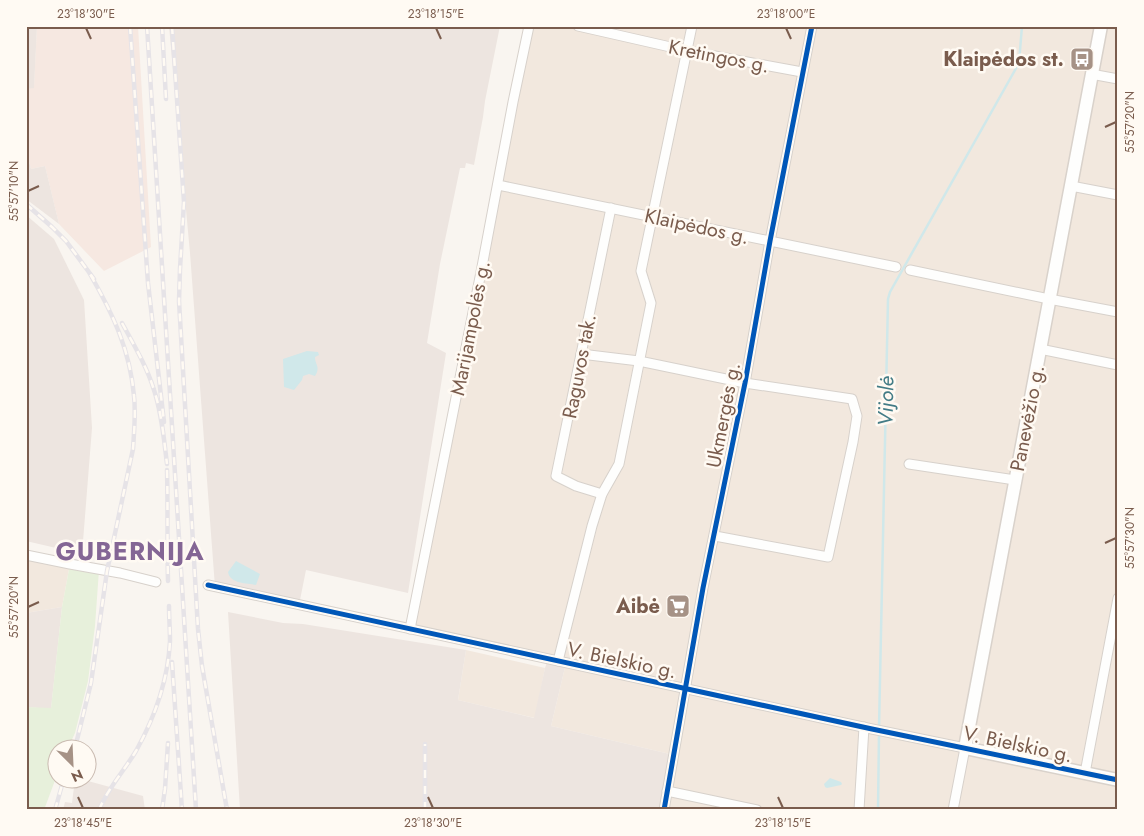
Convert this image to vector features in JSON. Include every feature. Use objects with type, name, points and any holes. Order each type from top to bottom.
[{"type":"street","name":"Marijampolės g.","points":[[410,629],[482,272],[529,26]]},
{"type":"street","name":"Kretingos g.","points":[[578,26],[688,51],[802,72]]},
{"type":"street","points":[[558,661],[592,526],[602,494],[619,464],[651,303],[641,271],[692,26]]},
{"type":"street","name":"Ukmergės g.","points":[[664,810],[704,588],[745,383],[770,241],[812,26]]},
{"type":"street","name":"Panevėžio g.","points":[[953,810],[1101,26]]},
{"type":"street","points":[[1091,74],[1118,79]]},
{"type":"street","name":"Klaipėdos g.","points":[[498,185],[896,267]]},
{"type":"street","points":[[1071,186],[1118,195]]},
{"type":"street","name":"Raguvos tak.","points":[[602,494],[576,486],[556,476],[611,208]]},
{"type":"street","points":[[910,270],[1118,312]]},
{"type":"street","points":[[1040,349],[1118,365]]},
{"type":"street","points":[[581,354],[639,361],[745,383],[852,398],[857,416],[828,557],[715,536]]},
{"type":"street","points":[[909,464],[1015,480]]},
{"type":"street","points":[[26,555],[156,582]]},
{"type":"street","name":"V. Bielskio g.","points":[[208,585],[686,689],[1118,780]]},
{"type":"street","points":[[1085,773],[1118,598]]},
{"type":"street","points":[[859,810],[868,728]]},
{"type":"street","points":[[667,791],[757,810]]},
{"type":"shaded area","points":[[26,26],[37,26],[34,88],[26,89]]},
{"type":"shaded area","points":[[37,26],[138,26],[151,247],[104,271],[59,224],[45,166],[31,169],[26,149],[26,89],[34,87]]},
{"type":"shaded area","points":[[169,26],[500,26],[474,165],[466,163],[465,168],[460,168],[440,264],[427,343],[446,353],[408,593],[306,570],[299,605],[215,587],[190,253]]},
{"type":"shaded area","points":[[529,26],[1118,26],[1118,810],[664,810],[674,755],[551,726],[566,663],[410,629]]},
{"type":"shaded area","points":[[26,149],[31,169],[45,166],[59,224],[26,199]]},
{"type":"shaded area","points":[[26,215],[54,239],[84,300],[92,428],[82,554],[26,541]]},
{"type":"shaded area","points":[[26,555],[70,564],[62,607],[26,613]]},
{"type":"shaded area","points":[[62,607],[51,709],[26,707],[26,613]]},
{"type":"shaded area","points":[[228,612],[283,623],[303,624],[466,650],[458,700],[534,718],[548,659],[566,663],[551,726],[674,755],[664,810],[633,810],[620,807],[619,810],[240,810]]},
{"type":"shaded area","points":[[466,650],[545,668],[535,718],[458,700]]},
{"type":"shaded area","points":[[98,784],[143,796],[145,810],[63,810],[65,802],[72,803],[74,788],[98,788]]},
{"type":"green space","points":[[70,564],[99,570],[95,626],[88,681],[75,733],[73,738],[48,738],[48,788],[52,788],[44,810],[32,810],[26,805],[26,707],[51,708],[62,607]]},
{"type":"water","points":[[307,351],[318,352],[319,355],[315,357],[318,368],[317,373],[315,376],[309,374],[303,376],[294,390],[284,387],[283,359]]},
{"type":"water","points":[[236,561],[260,574],[256,585],[235,581],[229,576],[228,572]]},
{"type":"water","points":[[830,778],[842,784],[825,787],[824,784]]},
{"type":"waterway","name":"Vijolė","points":[[879,728],[888,299],[890,292],[1019,63],[1022,26]]},
{"type":"waterway","name":"Vijolė","points":[[878,810],[879,733]]},
{"type":"railway","points":[[130,26],[148,283],[164,422]]},
{"type":"railway","points":[[147,26],[196,810]]},
{"type":"railway","points":[[162,26],[166,99]]},
{"type":"railway","points":[[172,26],[184,202],[179,301],[198,629],[202,666],[227,810]]},
{"type":"railway","points":[[26,204],[66,241],[94,279]]},
{"type":"railway","points":[[77,738],[91,683],[107,571],[133,449],[135,423],[135,402],[129,363],[113,318],[90,274]]},
{"type":"railway","points":[[122,323],[144,364],[157,399],[167,464]]},
{"type":"railway","points":[[167,470],[168,581]]},
{"type":"railway","points":[[99,810],[111,787],[136,751],[155,712],[169,656],[169,606]]},
{"type":"railway","points":[[172,662],[182,810]]},
{"type":"railway","points":[[162,810],[168,743]]},
{"type":"railway","points":[[425,744],[425,810]]},
{"type":"railway","points":[[55,810],[61,788]]},
{"type":"cycle path","points":[[664,810],[703,588],[745,383],[770,241],[812,26]]},
{"type":"cycle path","points":[[208,585],[872,729],[1118,780]]},
{"type":"place","name":"Klaipėdos st.","points":[[1082,59]]},
{"type":"place","name":"Aibė","points":[[678,606]]},
{"type":"district","name":"GUBERNIJA","points":[[130,551]]}]
